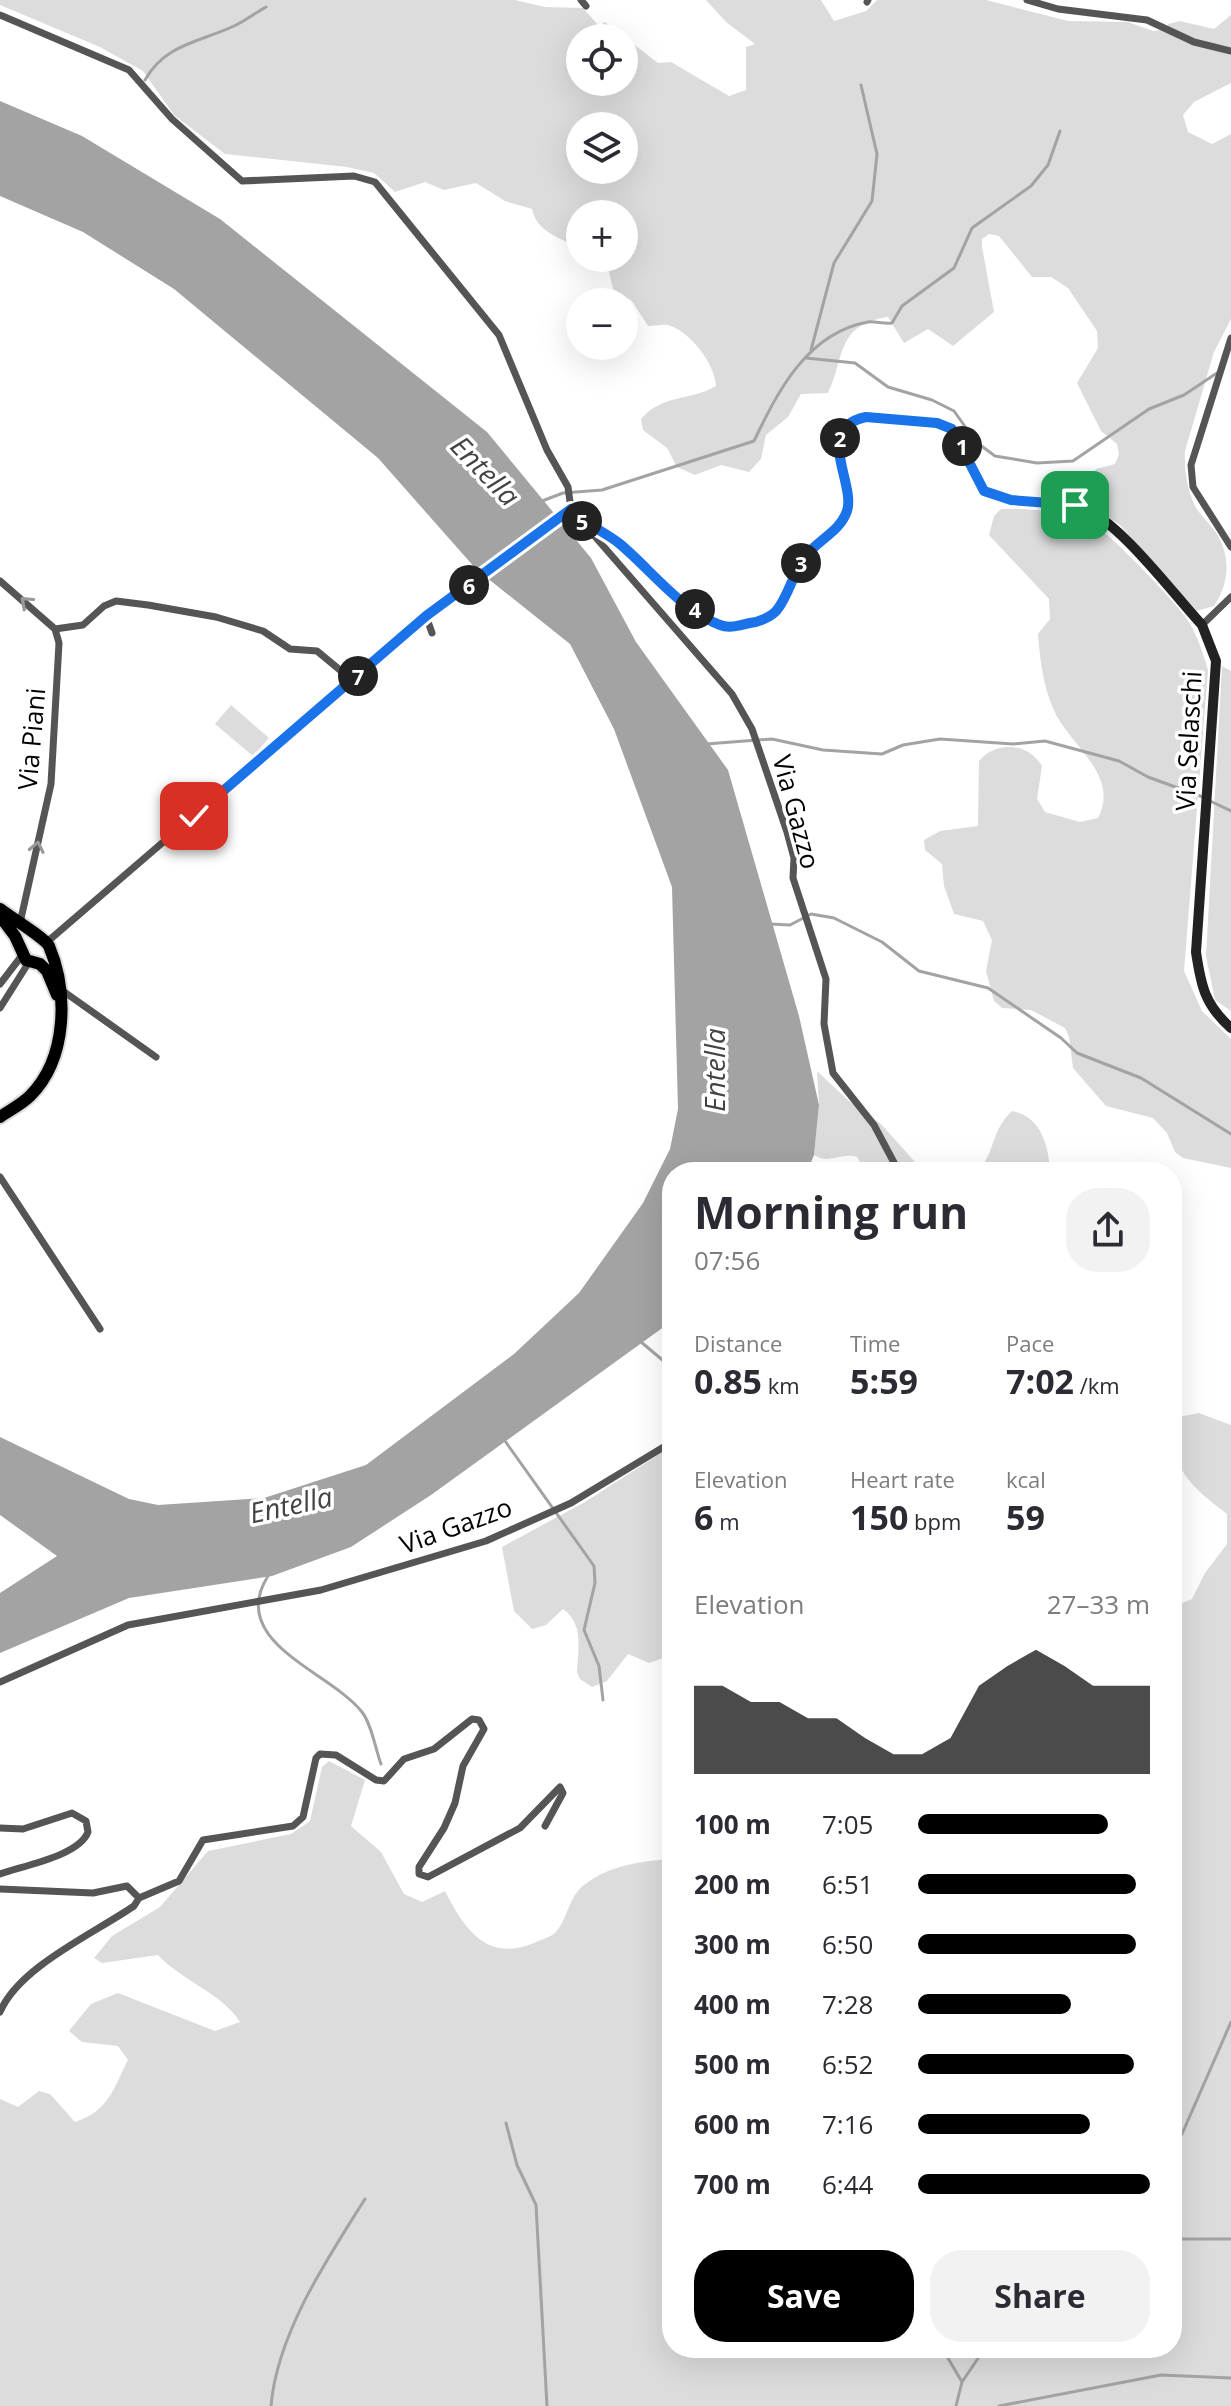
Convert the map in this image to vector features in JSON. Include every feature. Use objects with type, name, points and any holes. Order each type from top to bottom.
[{"type":"main road","points":[[0,909],[44,944],[63,991],[57,1043],[42,1080],[30,1096],[0,1117]]},
{"type":"main road","points":[[0,916],[29,958],[52,980],[61,1009]]},
{"type":"main road","points":[[29,958],[29,940],[44,944]]},
{"type":"main road","points":[[29,958],[44,944]]},
{"type":"street","points":[[1027,0],[1058,9],[1147,20],[1194,42],[1231,51]]},
{"type":"street","points":[[0,15],[129,70],[140,78],[172,119],[242,181],[354,176],[375,182],[499,335],[547,450],[568,487],[569,510],[428,614],[44,944]]},
{"type":"street","points":[[1231,338],[1191,465],[1193,487],[1231,547]]},
{"type":"street","name":"Via Selaschi","points":[[581,520],[619,543],[675,593],[719,625],[731,627],[759,622],[777,611],[804,557],[841,524],[848,507],[839,465],[840,436],[848,423],[866,417],[937,423],[952,429],[960,439],[984,491],[1011,500],[1083,507],[1106,520],[1202,625],[1216,661],[1196,952],[1203,995],[1215,1014],[1231,1028]]},
{"type":"street","name":"Via Gazzo","points":[[569,510],[732,694],[752,729],[787,832],[794,858],[793,878],[826,979],[824,1024],[833,1073],[874,1125],[894,1162]]},
{"type":"street","points":[[0,581],[55,629],[83,625],[104,606],[116,601],[148,605],[216,617],[263,631],[290,649],[323,653],[352,680]]},
{"type":"street","points":[[1202,625],[1231,597]]},
{"type":"street","points":[[428,614],[432,633]]},
{"type":"street","name":"Via Piani","points":[[20,923],[51,784],[59,643],[55,629]]},
{"type":"street","points":[[0,984],[29,958]]},
{"type":"street","points":[[0,1008],[29,958]]},
{"type":"street","points":[[63,991],[156,1057]]},
{"type":"street","points":[[0,1177],[100,1329]]},
{"type":"street","name":"Via Gazzo","points":[[0,1682],[128,1625],[361,1581],[486,1541],[571,1503],[662,1448]]},
{"type":"street","points":[[0,2012],[7,1996],[32,1971],[134,1906],[139,1898],[179,1881],[203,1840],[293,1826],[303,1817],[316,1758],[320,1754],[336,1755],[376,1780],[384,1781],[404,1759],[434,1749],[472,1719],[479,1720],[484,1729],[463,1766],[455,1803],[444,1828],[419,1867],[419,1874],[428,1877],[512,1833],[560,1787],[563,1793],[545,1826]]},
{"type":"street","points":[[0,1828],[23,1829],[72,1813],[82,1817],[88,1826],[86,1837],[79,1845],[36,1864],[0,1874]]},
{"type":"street","points":[[0,1889],[93,1893],[127,1886],[139,1898]]},
{"type":"shaded area","points":[[0,0],[515,0],[545,7],[583,8],[597,24],[566,24],[566,96],[638,96],[638,48],[658,63],[671,62],[729,96],[746,90],[746,47],[755,44],[726,22],[706,0],[821,0],[834,21],[866,11],[877,0],[986,0],[1068,21],[1128,22],[1153,31],[1167,29],[1168,24],[1180,21],[1214,29],[1231,15],[1231,83],[1194,102],[1183,115],[1188,132],[1212,144],[1231,134],[1231,319],[1214,352],[1185,451],[1192,500],[1224,549],[1226,578],[1219,597],[1214,606],[1196,611],[1120,525],[1095,507],[1088,487],[1090,477],[1096,469],[1115,464],[1119,454],[1117,444],[1101,431],[1077,383],[1098,348],[1097,331],[1068,288],[1051,277],[1032,277],[999,236],[989,234],[982,239],[994,312],[953,346],[928,329],[904,343],[888,317],[859,327],[845,344],[828,393],[801,394],[788,417],[766,435],[761,459],[749,472],[721,465],[695,475],[677,467],[667,448],[643,430],[641,419],[658,405],[716,386],[715,377],[700,350],[685,334],[668,325],[648,326],[638,310],[638,288],[613,288],[609,272],[638,272],[638,200],[566,200],[566,242],[544,229],[532,209],[505,201],[476,183],[444,190],[425,182],[395,192],[374,173],[347,167],[225,154],[174,115],[143,71],[100,47],[0,5]]},
{"type":"shaded area","points":[[1001,509],[1062,511],[1091,522],[1136,563],[1179,609],[1191,625],[1202,650],[1208,670],[1184,971],[1202,1011],[1231,1039],[1231,1168],[1183,1158],[1175,1152],[1167,1133],[1153,1118],[1106,1106],[1073,1068],[1065,1028],[1031,1010],[1002,1008],[994,1001],[986,971],[992,940],[983,921],[954,914],[944,886],[942,864],[925,850],[924,840],[940,831],[978,826],[979,761],[1002,747],[1028,752],[1042,766],[1037,799],[1045,812],[1080,822],[1098,818],[1103,802],[1103,787],[1098,773],[1060,721],[1047,690],[1038,634],[1050,619],[1049,599],[989,535],[994,516]]},
{"type":"shaded area","points":[[1222,666],[1231,671],[1231,1011],[1215,1000],[1206,956]]},
{"type":"shaded area","points":[[231,705],[269,738],[253,756],[215,724]]},
{"type":"shaded area","points":[[817,1071],[850,1102],[880,1123],[915,1162],[860,1162],[857,1157],[846,1156],[819,1158],[814,1155],[819,1105]]},
{"type":"shaded area","points":[[1012,1111],[1030,1119],[1042,1134],[1049,1162],[984,1162]]},
{"type":"shaded area","points":[[1199,1413],[1231,1425],[1231,2406],[0,2406],[0,2099],[18,2107],[39,2091],[50,2094],[75,2122],[96,2112],[109,2098],[128,2060],[118,2046],[82,2042],[69,2031],[91,2004],[118,1993],[215,2031],[240,2022],[223,2003],[158,1955],[102,1963],[94,1958],[112,1936],[160,1907],[208,1851],[291,1834],[310,1821],[322,1767],[329,1761],[365,1780],[351,1826],[381,1852],[404,1894],[422,1902],[445,1891],[469,1929],[490,1945],[503,1949],[534,1943],[556,1932],[579,1890],[594,1878],[626,1865],[662,1860],[662,2358],[1182,2358],[1182,1603],[1192,1599],[1205,1573],[1227,1544],[1227,1514],[1202,1494],[1182,1470],[1182,1416]]},
{"type":"shaded area","points":[[662,1452],[662,1658],[649,1663],[628,1654],[607,1681],[592,1687],[580,1679],[577,1672],[578,1637],[570,1615],[563,1609],[546,1625],[532,1629],[514,1611],[502,1547],[585,1502]]},
{"type":"water","name":"Entella","points":[[0,101],[82,136],[220,219],[487,432],[591,558],[636,642],[728,770],[799,1016],[819,1105],[811,1162],[664,1162],[670,1149],[678,1109],[672,887],[614,729],[570,644],[476,569],[378,458],[174,289],[83,232],[0,196]]},
{"type":"water","name":"Entella","points":[[662,1165],[662,1328],[431,1495],[351,1547],[272,1576],[129,1598],[0,1653],[0,1593],[57,1556],[0,1515],[0,1437],[129,1499],[158,1505],[264,1498],[366,1465],[514,1354],[579,1293],[643,1203]]},
{"type":"waterway","points":[[145,80],[153,68],[173,51],[234,26],[266,7]]},
{"type":"waterway","points":[[811,350],[834,263],[872,201],[877,154],[861,85]]},
{"type":"waterway","points":[[542,501],[563,493],[602,490],[754,441],[785,384],[811,351],[847,328],[868,322],[892,323],[902,306],[954,268],[972,228],[1031,186],[1048,165],[1060,131]]},
{"type":"waterway","points":[[806,358],[855,363],[888,387],[932,400],[954,411],[976,442],[995,456],[1037,463],[1073,461],[1149,409],[1184,395],[1217,373]]},
{"type":"waterway","points":[[706,744],[772,739],[823,750],[882,754],[903,745],[940,739],[1013,744],[1045,741],[1119,761],[1148,777],[1203,797]]},
{"type":"waterway","points":[[1210,801],[1231,811]]},
{"type":"waterway","points":[[770,924],[790,925],[811,914],[834,918],[882,942],[919,971],[988,988],[1061,1038],[1077,1053],[1141,1078],[1231,1134]]},
{"type":"waterway","points":[[641,1342],[662,1360]]},
{"type":"waterway","points":[[505,1441],[594,1566],[595,1583],[584,1630],[599,1666],[603,1700]]},
{"type":"waterway","points":[[268,1576],[259,1599],[261,1619],[271,1637],[362,1712],[381,1764]]},
{"type":"waterway","points":[[1182,2134],[1231,2022]]},
{"type":"waterway","points":[[506,2123],[517,2165],[536,2205],[547,2406]]},
{"type":"waterway","points":[[271,2406],[275,2379],[293,2325],[320,2272],[365,2199]]},
{"type":"waterway","points":[[1182,2239],[1231,2239]]},
{"type":"waterway","points":[[948,2358],[962,2382]]},
{"type":"waterway","points":[[956,2406],[962,2382],[978,2358]]},
{"type":"waterway","points":[[999,2406],[1161,2375],[1231,2378]]},
{"type":"route","points":[[194,816],[426,616],[571,509],[581,520],[619,543],[696,610],[719,625],[731,627],[759,622],[777,611],[804,557],[841,524],[848,507],[839,465],[840,436],[854,419],[866,417],[944,425],[960,439],[978,484],[984,491],[994,497],[1011,500],[1075,505]]}]
